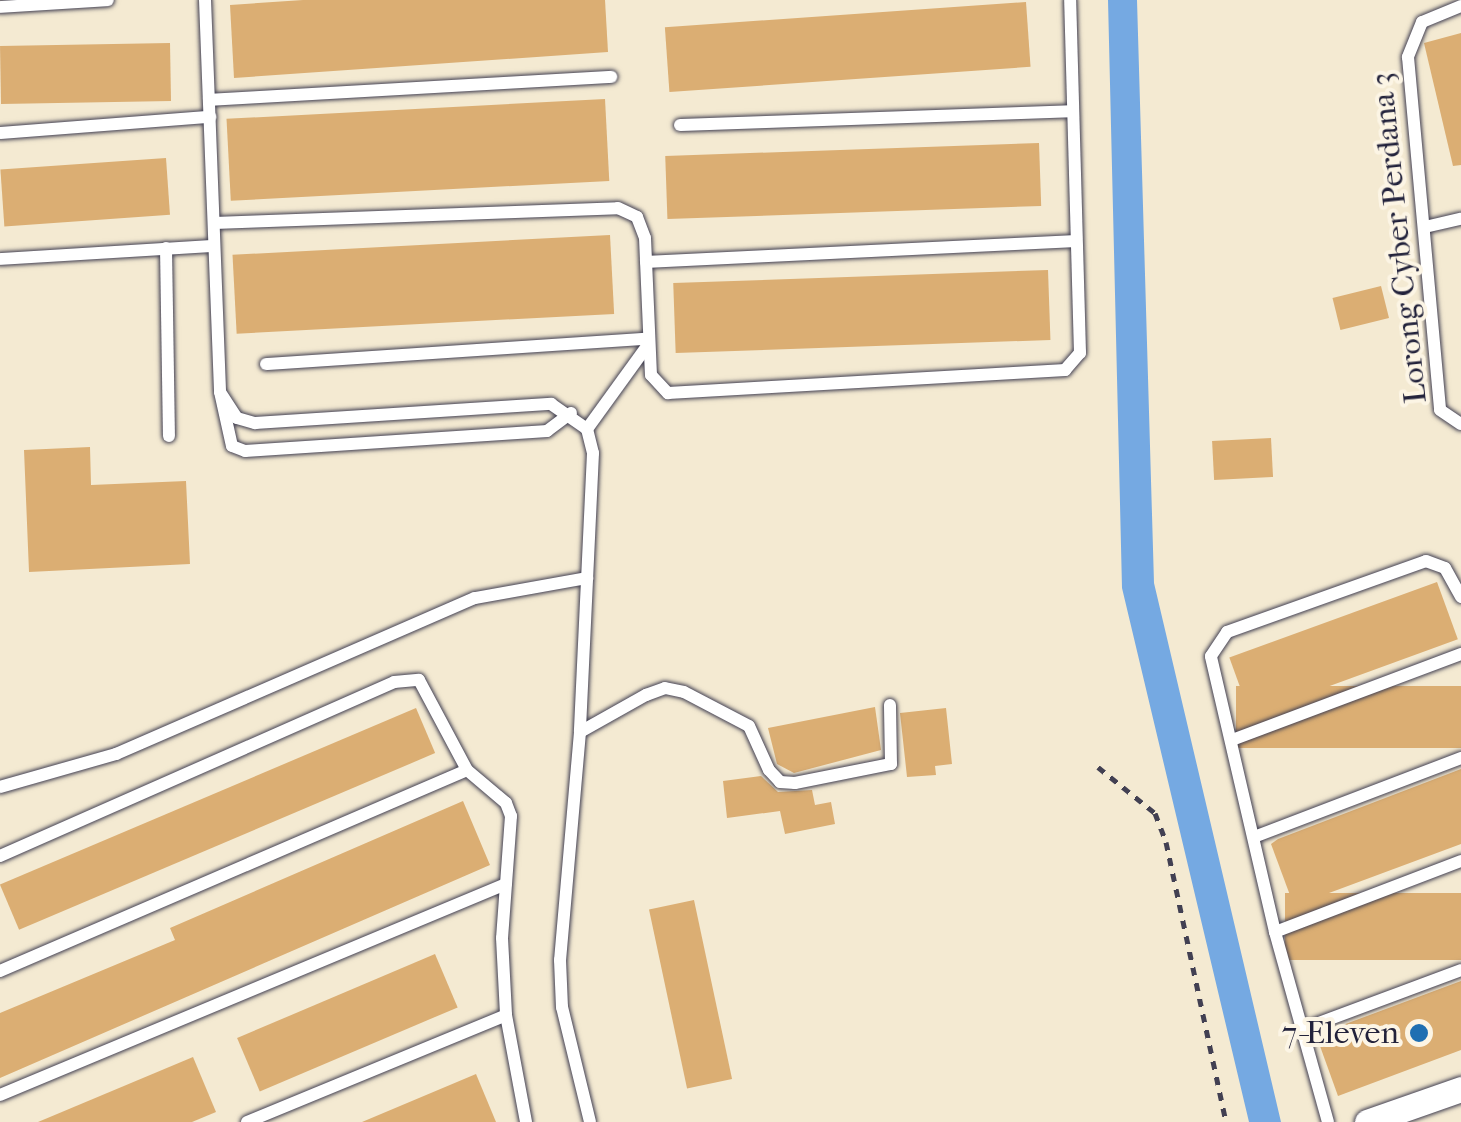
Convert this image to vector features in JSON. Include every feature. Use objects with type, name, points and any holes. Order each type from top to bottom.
[{"type":"street","points":[[1367,1122],[1461,1089]]},
{"type":"lane","points":[[0,7],[29,2],[108,0]]},
{"type":"lane","points":[[205,0],[220,392],[226,437],[245,451],[547,430],[572,412]]},
{"type":"lane","points":[[214,222],[618,208],[637,217],[646,262],[650,376],[668,392],[1065,370],[1080,353],[1070,0]]},
{"type":"lane","name":"Lorong Cyber Perdana 3","points":[[1461,6],[1422,22],[1410,41],[1440,410],[1461,424]]},
{"type":"lane","points":[[209,100],[611,77]]},
{"type":"lane","points":[[680,124],[1072,111]]},
{"type":"lane","points":[[0,133],[210,117]]},
{"type":"lane","points":[[1424,227],[1461,219]]},
{"type":"lane","points":[[646,262],[1076,241]]},
{"type":"lane","points":[[0,259],[214,246]]},
{"type":"lane","points":[[166,248],[169,436]]},
{"type":"lane","points":[[266,364],[647,342]]},
{"type":"lane","points":[[587,430],[647,342]]},
{"type":"lane","points":[[220,392],[237,418],[255,423],[552,404],[572,412],[587,430],[593,453],[580,732],[560,960],[562,1007],[590,1122]]},
{"type":"lane","points":[[1328,1122],[1275,932],[1211,656],[1227,632],[1426,561],[1445,568],[1461,597]]},
{"type":"lane","points":[[0,787],[116,754],[476,598],[587,578]]},
{"type":"lane","points":[[1232,740],[1461,654]]},
{"type":"lane","points":[[0,856],[410,678],[425,689],[467,770],[506,803],[511,816],[506,884],[506,1015],[526,1122]]},
{"type":"lane","points":[[580,732],[665,688],[749,726],[768,770],[780,782],[796,783],[891,764],[890,705]]},
{"type":"lane","points":[[1254,837],[1461,758]]},
{"type":"lane","points":[[0,971],[467,770]]},
{"type":"lane","points":[[1275,932],[1461,860]]},
{"type":"lane","points":[[0,1095],[506,884]]},
{"type":"lane","points":[[1300,1030],[1461,970]]},
{"type":"lane","points":[[247,1122],[506,1015]]},
{"type":"path","points":[[1098,767],[1154,813],[1166,842],[1226,1122]]},
{"type":"water","points":[[1108,0],[1137,0],[1154,583],[1281,1122],[1249,1122],[1122,588]]},
{"type":"building","points":[[303,0],[605,0],[608,52],[234,78],[230,5]]},
{"type":"building","points":[[1026,2],[1031,67],[669,92],[665,27]]},
{"type":"building","points":[[1461,33],[1461,165],[1453,166],[1424,43]]},
{"type":"building","points":[[170,43],[171,101],[1,104],[0,46]]},
{"type":"building","points":[[605,99],[609,181],[231,201],[227,119]]},
{"type":"building","points":[[1039,143],[1041,206],[667,219],[665,156]]},
{"type":"building","points":[[166,158],[170,215],[4,226],[0,170]]},
{"type":"building","points":[[610,235],[614,314],[237,334],[233,255]]},
{"type":"building","points":[[1048,270],[1050,340],[676,353],[673,283]]},
{"type":"building","points":[[1381,286],[1389,318],[1340,330],[1332,298]]},
{"type":"building","points":[[1271,438],[1273,477],[1214,480],[1212,441]]},
{"type":"building","points":[[90,447],[91,485],[186,481],[190,564],[29,572],[24,450]]},
{"type":"building","points":[[1437,582],[1458,639],[1250,715],[1229,658]]},
{"type":"building","points":[[1236,686],[1461,686],[1461,748],[1236,748]]},
{"type":"building","points":[[875,707],[881,750],[794,773],[777,764],[768,728]]},
{"type":"building","points":[[416,708],[435,753],[19,930],[0,885]]},
{"type":"building","points":[[946,708],[952,764],[935,766],[936,775],[907,777],[900,713]]},
{"type":"building","points":[[1461,769],[1461,844],[1294,906],[1271,844]]},
{"type":"building","points":[[761,776],[778,792],[812,790],[815,805],[831,802],[835,824],[785,834],[780,811],[727,818],[723,781]]},
{"type":"building","points":[[463,801],[490,865],[0,1078],[0,1013],[175,940],[170,928]]},
{"type":"building","points":[[1285,893],[1461,893],[1461,960],[1285,960]]},
{"type":"building","points":[[694,900],[732,1079],[687,1089],[649,910]]},
{"type":"building","points":[[435,954],[458,1007],[260,1091],[237,1038]]},
{"type":"building","points":[[1461,981],[1461,1050],[1338,1096],[1316,1035]]},
{"type":"building","points":[[193,1057],[216,1112],[192,1122],[38,1122]]},
{"type":"building","points":[[476,1074],[496,1122],[362,1122]]},
{"type":"place","name":"7-Eleven","points":[[1419,1033]]}]
